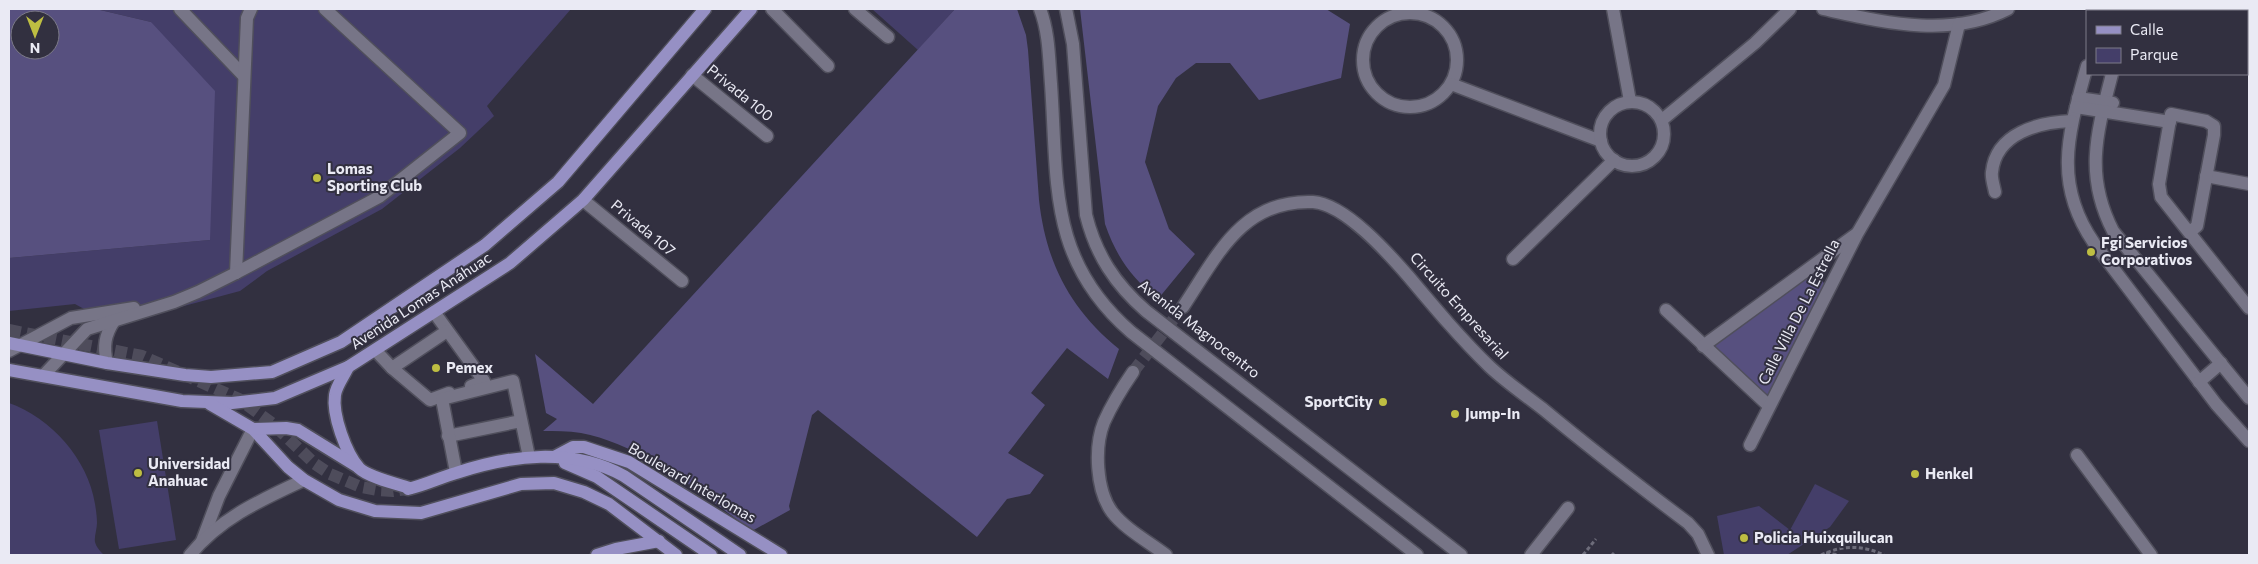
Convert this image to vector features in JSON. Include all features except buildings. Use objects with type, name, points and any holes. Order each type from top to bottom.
[{"type":"main road","name":"Avenida Lomas Anáhuac","points":[[12,346],[64,352],[107,363],[211,377],[272,372],[341,342],[486,245],[558,182],[705,9]]},
{"type":"main road","name":"Avenida Lomas Anáhuac","points":[[9,370],[182,401],[210,404],[276,398],[348,367],[376,351],[510,263],[583,200],[751,9]]},
{"type":"main road","points":[[348,367],[335,394],[334,416],[343,439],[360,468]]},
{"type":"main road","points":[[210,404],[253,429],[288,467],[304,480],[321,491],[348,503],[375,510],[406,513],[431,510],[520,484],[554,483],[584,492],[609,504],[676,555]]},
{"type":"main road","points":[[253,429],[286,428],[298,430],[360,468]]},
{"type":"main road","name":"Boulevard Interlomas","points":[[554,457],[573,447],[584,447],[629,462],[781,555]]},
{"type":"main road","name":"Boulevard Interlomas","points":[[360,468],[409,488],[429,484],[456,472],[496,462],[529,457],[554,457],[593,462],[624,476],[740,555]]},
{"type":"main road","name":"Boulevard Interlomas","points":[[554,457],[597,476],[711,555]]},
{"type":"main road","points":[[597,555],[616,549],[659,541]]},
{"type":"street","points":[[180,9],[244,76]]},
{"type":"street","points":[[236,273],[247,18],[251,9]]},
{"type":"street","points":[[43,376],[87,329],[174,302],[236,273],[378,197],[460,133],[325,9]]},
{"type":"street","points":[[772,9],[828,66]]},
{"type":"street","points":[[855,9],[888,37]]},
{"type":"street","points":[[1040,9],[1049,47],[1062,220],[1073,257],[1087,284],[1105,307],[1131,332],[1417,555]]},
{"type":"street","name":"Avenida Magnocentro","points":[[1066,9],[1073,44],[1086,215],[1093,240],[1108,269],[1132,299],[1146,311],[1461,555]]},
{"type":"street","points":[[1613,9],[1630,101]]},
{"type":"street","points":[[1662,120],[1755,43],[1790,9]]},
{"type":"street","points":[[1823,9],[1865,18],[1922,26],[1959,24],[1980,20],[2008,9]]},
{"type":"street","points":[[1411,12],[1435,19],[1452,37],[1458,60],[1452,84],[1434,101],[1426,104],[1410,108],[1386,101],[1369,83],[1364,68],[1362,60],[1369,36],[1387,18],[1411,12]]},
{"type":"street","name":"Calle Villa De La Estrella","points":[[1666,310],[1769,406],[1857,234],[1944,84],[1959,24]]},
{"type":"street","points":[[2086,70],[2072,121],[2069,142],[2070,187],[2074,207],[2081,225],[2199,382],[2248,437]]},
{"type":"street","name":"Privada 100","points":[[692,75],[767,136]]},
{"type":"street","points":[[2112,75],[2097,139],[2095,169],[2100,201],[2106,216],[2113,231],[2249,398]]},
{"type":"street","points":[[1452,84],[1601,141]]},
{"type":"street","points":[[1630,101],[1649,106],[1662,120],[1665,137],[1659,152],[1646,163],[1630,166],[1614,160],[1606,152],[1601,141],[1602,123],[1613,108],[1630,101]]},
{"type":"street","points":[[2077,102],[2170,118],[2206,121],[2214,126],[2214,135],[2197,226],[2190,232]]},
{"type":"street","points":[[2170,118],[2159,184],[2161,197],[2249,308]]},
{"type":"street","points":[[1995,192],[1992,173],[1999,150],[2021,131],[2038,125],[2072,121]]},
{"type":"street","points":[[1513,259],[1614,160]]},
{"type":"street","points":[[2206,176],[2249,184]]},
{"type":"street","name":"Privada 107","points":[[583,200],[682,281]]},
{"type":"street","name":"Circuito Empresarial","points":[[1183,307],[1225,244],[1243,224],[1265,210],[1290,203],[1315,202],[1338,211],[1384,248],[1429,301],[1490,367],[1585,444],[1688,523],[1698,534],[1708,555]]},
{"type":"street","name":"Calle Villa De La Estrella","points":[[1703,346],[1857,234]]},
{"type":"street","points":[[12,346],[70,318],[174,302]]},
{"type":"street","points":[[376,351],[392,368],[430,400],[484,381],[434,312]]},
{"type":"street","points":[[70,318],[87,329]]},
{"type":"street","points":[[107,363],[106,333],[114,321]]},
{"type":"street","points":[[392,368],[447,331]]},
{"type":"street","points":[[2199,382],[2221,363]]},
{"type":"street","points":[[1133,372],[1115,400],[1103,424],[1098,452],[1102,493],[1120,520],[1166,555]]},
{"type":"street","points":[[456,472],[442,399],[513,381],[529,457]]},
{"type":"street","points":[[1750,445],[1769,406]]},
{"type":"street","points":[[448,436],[521,421]]},
{"type":"street","points":[[202,541],[219,496],[253,429]]},
{"type":"street","points":[[2077,455],[2151,555]]},
{"type":"street","points":[[190,555],[202,541],[247,506],[304,480]]},
{"type":"street","points":[[1531,555],[1568,508]]},
{"type":"path","points":[[1583,555],[1596,539]]},
{"type":"path","points":[[1824,554],[1833,550],[1855,546],[1884,555]]},
{"type":"path","points":[[1824,554],[1839,555]]},
{"type":"green space","name":"Lomas Sporting Club","points":[[96,9],[571,9],[487,106],[494,116],[460,148],[382,209],[267,271],[240,291],[113,325],[75,304],[9,311],[9,258],[210,240],[151,22]]},
{"type":"green space","points":[[872,9],[955,9],[918,50]]},
{"type":"green space","points":[[9,403],[39,419],[53,430],[76,456],[85,471],[91,487],[97,518],[95,542],[97,548],[104,555],[9,555]]},
{"type":"green space","points":[[157,421],[176,540],[119,549],[99,430]]},
{"type":"green space","points":[[1815,484],[1849,501],[1830,527],[1787,555],[1724,555],[1717,516],[1759,506],[1790,530]]},
{"type":"shaded area","points":[[9,9],[96,9],[151,22],[215,91],[210,240],[9,258]]},
{"type":"shaded area","points":[[955,9],[1017,9],[1026,35],[1028,50],[1042,223],[1054,264],[1074,301],[1087,318],[1119,349],[1108,379],[1067,348],[1031,393],[1045,405],[1008,453],[1044,475],[1030,494],[1007,499],[977,537],[818,410],[812,415],[789,506],[790,510],[752,531],[693,487],[649,459],[604,439],[566,431],[543,431],[557,419],[546,413],[535,354],[593,404]]},
{"type":"shaded area","points":[[1080,9],[1326,9],[1350,24],[1341,78],[1259,100],[1230,63],[1196,63],[1176,78],[1158,106],[1145,162],[1169,229],[1195,254],[1158,299],[1140,283],[1126,266],[1105,224]]},
{"type":"shaded area","points":[[1814,267],[1828,290],[1768,406],[1704,346]]},
{"type":"tunnel","points":[[1133,372],[1183,307]]},
{"type":"tunnel","points":[[9,330],[142,356],[239,399],[273,424],[315,464],[330,474],[361,487],[393,491],[408,489]]},
{"type":"place","name":"Lomas Sporting Club","points":[[317,178]]},
{"type":"place","name":"Fgi Servicios Corporativos","points":[[2091,252]]},
{"type":"place","name":"Pemex","points":[[436,368]]},
{"type":"place","name":"SportCity","points":[[1383,402]]},
{"type":"place","name":"Jump-In","points":[[1455,414]]},
{"type":"place","name":"Universidad Anahuac","points":[[138,473]]},
{"type":"place","name":"Henkel","points":[[1915,474]]},
{"type":"place","name":"Policia Huixquilucan","points":[[1744,538]]}]
